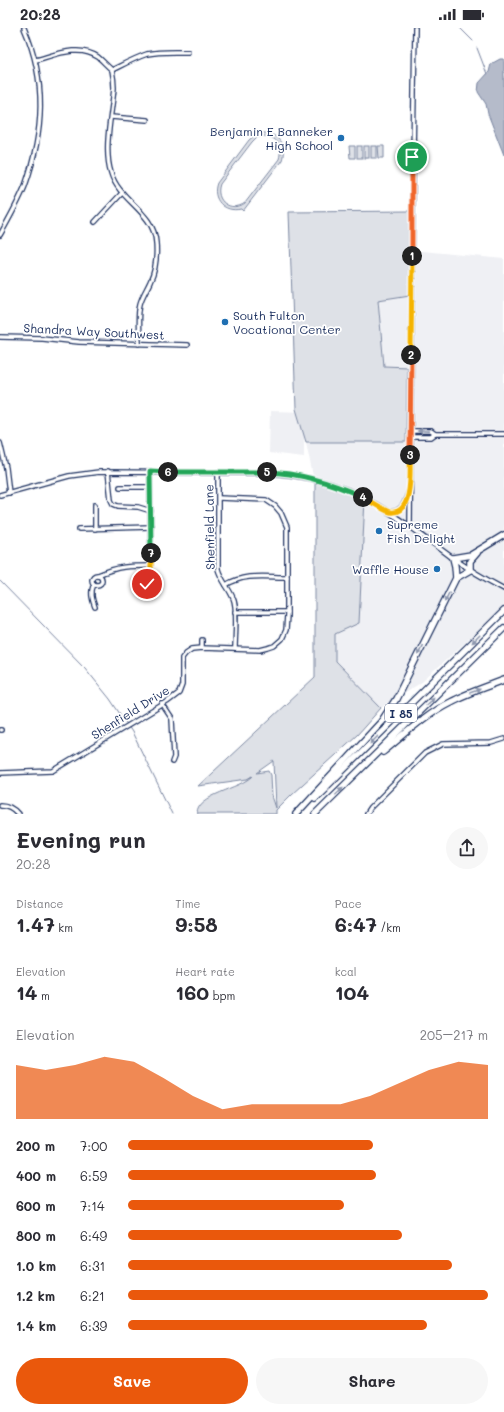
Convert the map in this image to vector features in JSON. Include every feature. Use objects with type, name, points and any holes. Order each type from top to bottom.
[{"type":"highway","points":[[297,814],[380,722],[396,699],[456,578],[453,558],[476,553],[504,535]]},
{"type":"highway","points":[[456,578],[470,570],[470,561],[476,553]]},
{"type":"highway","name":"I 85","points":[[297,814],[504,611]]},
{"type":"highway","name":"I 85","points":[[315,814],[504,628]]},
{"type":"highway","points":[[362,768],[448,702],[504,680]]},
{"type":"street","points":[[0,235],[17,205],[25,186],[39,131],[41,95],[36,60],[24,28]]},
{"type":"street","points":[[410,526],[412,157],[415,28]]},
{"type":"street","points":[[36,60],[70,51],[82,51],[98,57],[112,70],[114,86],[109,164],[113,180],[122,193],[147,218],[153,230],[156,242],[154,273],[142,298],[140,306],[139,344]]},
{"type":"street","points":[[112,70],[148,54],[162,52],[188,52]]},
{"type":"street","points":[[111,117],[147,120]]},
{"type":"street","points":[[95,222],[122,193]]},
{"type":"street","name":"Shandra Way Southwest","points":[[0,337],[42,338],[79,342],[187,344]]},
{"type":"street","points":[[410,431],[430,431],[435,434],[504,434]]},
{"type":"street","points":[[410,437],[431,437],[435,434]]},
{"type":"street","points":[[0,443],[6,468],[8,493]]},
{"type":"street","points":[[108,471],[111,500],[113,504],[118,506],[138,507],[151,511]]},
{"type":"street","points":[[0,495],[69,476],[108,471],[271,473],[294,475],[319,480],[349,490],[410,526],[470,570],[504,589]]},
{"type":"street","points":[[150,471],[150,585]]},
{"type":"street","name":"Shenfield Lane","points":[[218,472],[218,570],[220,576],[234,598],[235,649]]},
{"type":"street","points":[[120,487],[150,487]]},
{"type":"street","points":[[388,512],[400,510],[405,503],[410,488]]},
{"type":"street","name":"Shenfield Drive","points":[[0,773],[53,771],[162,704],[179,693],[182,685],[182,658],[192,649],[260,650],[274,646],[282,639],[286,630],[287,612],[287,527],[281,513],[275,506],[266,500],[218,498]]},
{"type":"street","points":[[95,505],[95,529]]},
{"type":"street","points":[[79,529],[151,527]]},
{"type":"street","points":[[95,607],[92,599],[94,584],[92,578],[94,575],[98,575],[115,568],[128,566],[151,566]]},
{"type":"street","points":[[94,584],[98,585],[102,581],[101,577],[98,575]]},
{"type":"street","points":[[226,585],[235,579],[249,576],[287,578]]},
{"type":"street","points":[[235,612],[287,612]]},
{"type":"street","points":[[202,640],[202,648]]},
{"type":"street","points":[[162,704],[170,715],[173,724],[174,757],[172,762]]},
{"type":"street","points":[[366,814],[370,808],[425,753],[443,744],[490,743],[504,739]]},
{"type":"street","points":[[0,805],[13,809],[18,814]]},
{"type":"shaded area","points":[[267,133],[280,140],[283,149],[282,160],[243,211],[241,209],[229,209],[220,204],[217,199],[217,183],[249,140],[255,135]],"holes":[[[267,136],[274,140],[279,146],[279,159],[245,203],[234,207],[225,204],[219,196],[220,184],[252,142],[256,138]]]},
{"type":"shaded area","points":[[349,146],[355,146],[355,158],[350,158]]},
{"type":"shaded area","points":[[357,146],[362,146],[362,158],[357,158]]},
{"type":"shaded area","points":[[364,146],[369,146],[369,158],[364,158]]},
{"type":"shaded area","points":[[371,146],[377,146],[377,158],[371,158]]},
{"type":"shaded area","points":[[378,146],[384,146],[384,158],[379,158]]},
{"type":"shaded area","points":[[412,211],[410,295],[378,300],[384,366],[407,367],[406,442],[306,442],[296,409],[289,212]]},
{"type":"shaded area","points":[[412,250],[504,259],[504,607],[422,682],[381,708],[335,661],[335,634],[346,487],[314,481],[306,442],[406,442],[407,367],[384,367],[378,300]]},
{"type":"shaded area","points":[[270,411],[343,413],[343,440],[304,438],[304,457],[269,453]]},
{"type":"shaded area","points":[[315,481],[346,487],[365,498],[359,623],[335,634],[335,661],[381,708],[357,735],[276,810],[276,814],[197,814],[199,807],[204,801],[220,792],[247,781],[253,776],[248,779],[198,786],[315,677]],"holes":[[[274,761],[276,808],[272,796],[271,775],[269,771],[257,773]]]},
{"type":"water","points":[[500,59],[504,59],[504,155],[488,114],[486,104],[478,92],[479,83],[489,72],[491,64]]},
{"type":"waterway","points":[[460,28],[473,41]]},
{"type":"waterway","points":[[477,48],[487,74]]},
{"type":"waterway","points":[[0,581],[85,668],[110,699],[132,732],[172,814]]},
{"type":"place","name":"Benjamin E Banneker High School","points":[[341,138]]},
{"type":"place","name":"South Fulton Vocational Center","points":[[225,322]]},
{"type":"place","name":"Supreme Fish Delight","points":[[379,531]]},
{"type":"place","name":"Waffle House","points":[[437,569]]},
{"type":"route","points":[[147,584],[150,585],[151,581],[150,471],[267,472],[288,474],[319,480],[349,490],[388,512],[400,510],[405,503],[410,488],[412,157]]}]
